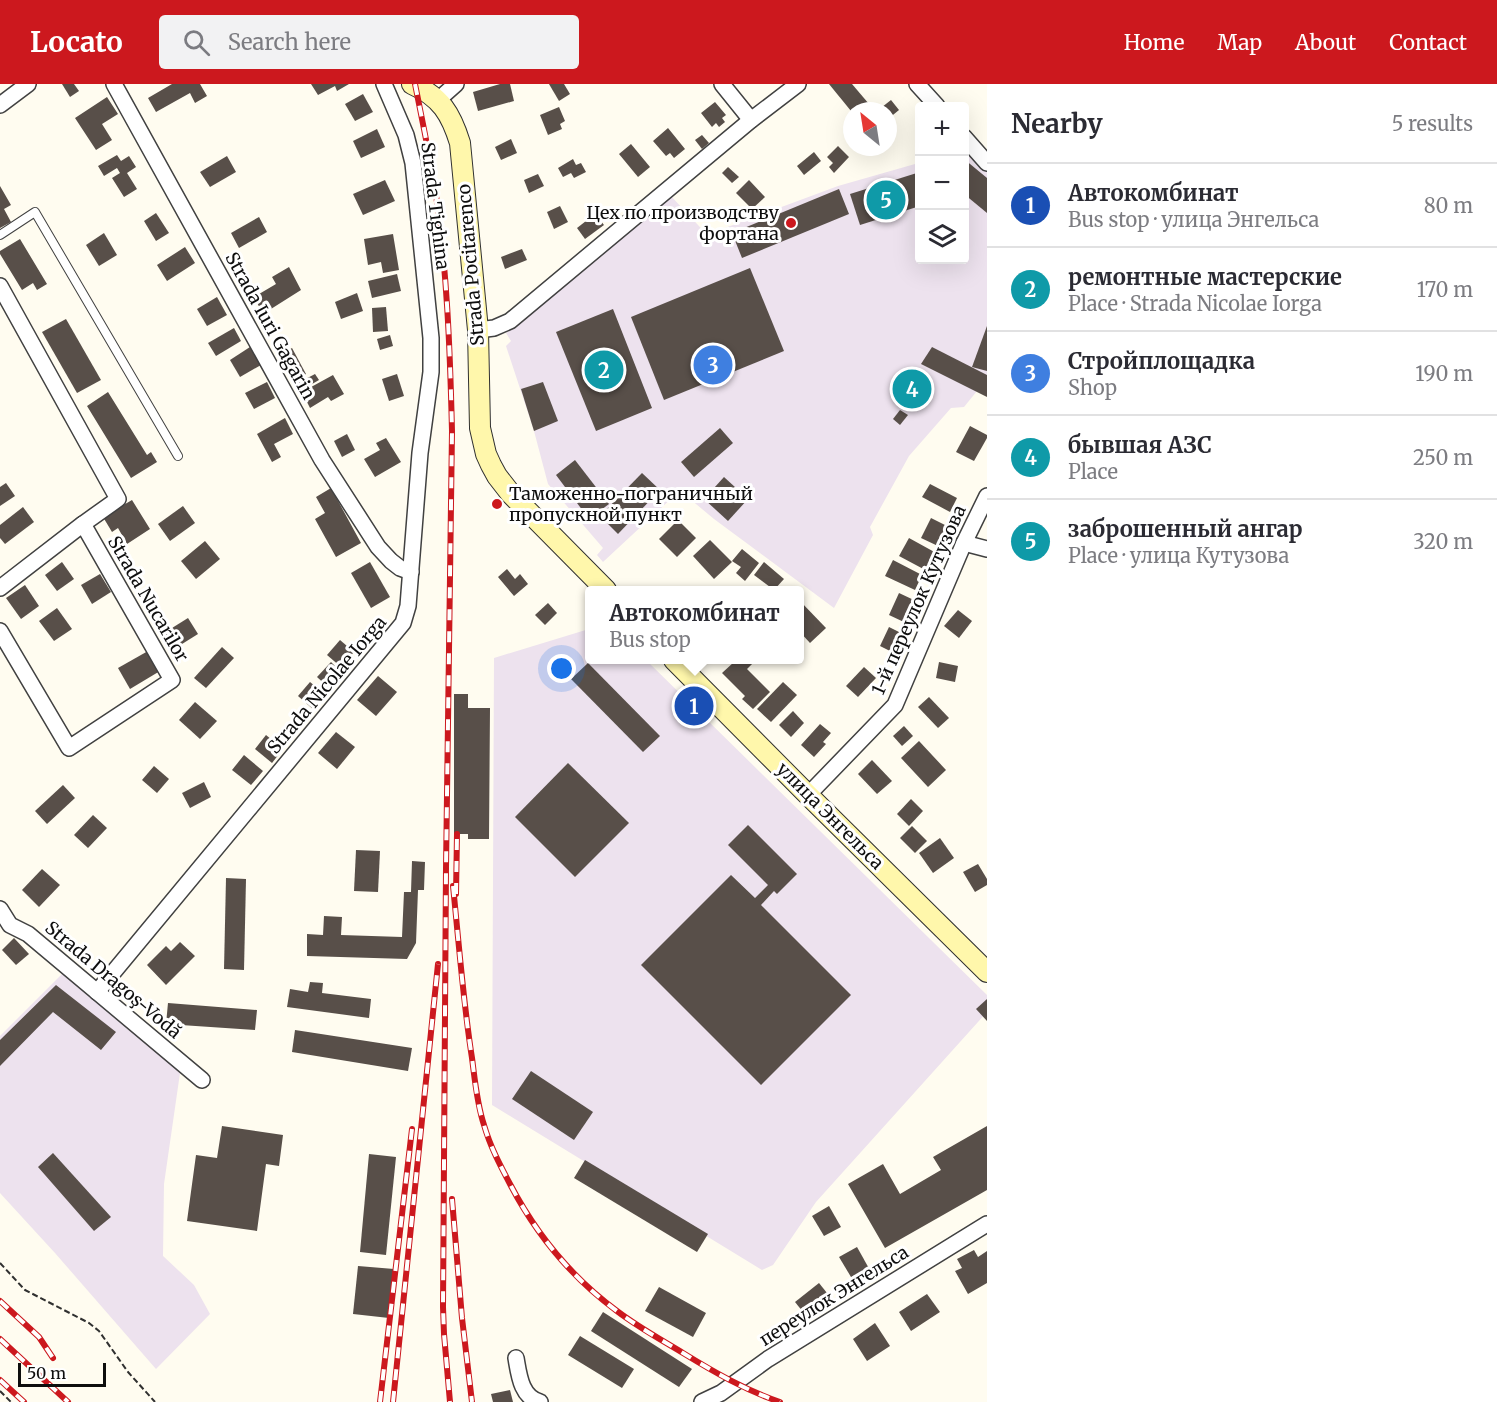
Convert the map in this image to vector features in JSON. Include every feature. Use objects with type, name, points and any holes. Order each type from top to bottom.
[{"type":"street","points":[[0,105],[28,84]]},
{"type":"street","name":"Strada Iuri Gagarin","points":[[114,84],[322,460],[378,547],[400,568],[411,572]]},
{"type":"street","name":"Strada Tighina","points":[[384,84],[406,135],[413,163],[431,338]]},
{"type":"street","name":"Strada Pocitarenco","points":[[412,84],[427,91],[438,100],[448,113],[460,143],[478,330],[480,428],[491,465],[510,494],[601,586]]},
{"type":"street","points":[[438,100],[456,84]]},
{"type":"street","points":[[722,84],[751,120]]},
{"type":"street","points":[[478,330],[494,328],[510,321],[751,120],[798,84]]},
{"type":"street","points":[[917,84],[933,102]]},
{"type":"street","points":[[969,143],[987,163]]},
{"type":"street","points":[[0,286],[118,499],[0,588]]},
{"type":"street","name":"Strada Nicolae Iorga","points":[[97,992],[403,623],[408,606],[420,453],[430,372],[431,338]]},
{"type":"street","name":"1-й переулок Кутузова","points":[[808,795],[895,705],[964,543],[987,496]]},
{"type":"street","name":"Strada Nucarilor","points":[[0,631],[69,748],[171,680],[83,524]]},
{"type":"street","points":[[964,543],[987,549]]},
{"type":"street","name":"улица Энгельса","points":[[678,664],[987,972]]},
{"type":"street","name":"Strada Dragoş-Vodă","points":[[0,909],[5,930],[28,934],[202,1080]]},
{"type":"street","name":"переулок Энгельса","points":[[702,1402],[721,1393],[776,1354],[987,1224]]},
{"type":"street","points":[[516,1359],[521,1383],[526,1393],[532,1400],[540,1402]]},
{"type":"lane","points":[[0,235],[35,212],[178,456]]},
{"type":"path","points":[[0,1263],[25,1290],[89,1323],[99,1331],[128,1372],[156,1402]]},
{"type":"path","points":[[0,1391],[11,1402]]},
{"type":"shaded area","points":[[969,149],[987,169],[987,396],[977,391],[964,407],[951,408],[909,456],[870,527],[873,535],[834,608],[684,494],[674,496],[603,562],[597,555],[603,548],[548,484],[534,431],[506,346],[511,341],[506,333],[670,195],[712,240],[722,229],[838,186],[915,164],[915,264],[969,264]]},
{"type":"shaded area","points":[[585,630],[585,664],[650,664],[987,995],[987,1012],[816,1202],[773,1265],[762,1270],[492,1105],[494,658]]},
{"type":"shaded area","points":[[66,970],[180,1073],[164,1184],[163,1256],[194,1285],[210,1314],[156,1369],[0,1193],[0,1036]]},
{"type":"building","points":[[62,84],[74,84],[79,91],[70,97]]},
{"type":"building","points":[[172,84],[200,84],[207,96],[195,103],[190,93],[156,112],[148,98]]},
{"type":"building","points":[[311,84],[349,84],[337,91],[335,86],[318,95]]},
{"type":"building","points":[[500,84],[510,84],[514,101],[478,111],[473,92]]},
{"type":"building","points":[[549,84],[564,84],[570,94],[559,101]]},
{"type":"building","points":[[829,84],[852,84],[867,102],[844,102]]},
{"type":"building","points":[[363,94],[373,112],[355,121],[345,104]]},
{"type":"building","points":[[107,97],[118,114],[102,124],[112,140],[96,150],[75,118]]},
{"type":"building","points":[[715,102],[726,115],[722,118],[725,122],[719,127],[716,123],[712,127],[701,113]]},
{"type":"building","points":[[559,107],[565,121],[560,124],[562,129],[548,135],[540,115]]},
{"type":"building","points":[[668,128],[685,149],[674,158],[670,153],[666,156],[653,141]]},
{"type":"building","points":[[377,129],[385,147],[361,158],[353,141]]},
{"type":"building","points":[[702,135],[709,143],[702,149],[695,140]]},
{"type":"building","points":[[511,139],[517,153],[501,160],[495,147]]},
{"type":"building","points":[[631,144],[650,167],[638,177],[619,154]]},
{"type":"building","points":[[838,146],[843,151],[843,156],[849,157],[834,173],[829,167],[833,163],[827,157]]},
{"type":"building","points":[[814,152],[821,161],[804,175],[797,166]]},
{"type":"building","points":[[117,155],[121,161],[129,156],[136,167],[127,173],[137,189],[124,197],[112,178],[120,173],[117,168],[104,176],[98,166]]},
{"type":"building","points":[[227,156],[236,172],[210,187],[200,172]]},
{"type":"building","points":[[573,159],[576,165],[581,163],[586,172],[574,178],[571,173],[563,177],[558,168]]},
{"type":"building","points":[[969,163],[987,178],[987,213],[969,198]]},
{"type":"building","points":[[728,167],[739,177],[732,183],[722,173]]},
{"type":"building","points":[[538,174],[544,186],[529,193],[524,180]]},
{"type":"building","points":[[915,174],[915,208],[860,225],[850,194]]},
{"type":"building","points":[[385,180],[395,201],[363,215],[353,194]]},
{"type":"building","points":[[749,180],[765,197],[752,209],[736,193]]},
{"type":"building","points":[[0,186],[11,205],[4,209],[11,222],[0,228]]},
{"type":"building","name":"Цех по производству фортана","points":[[839,189],[849,214],[742,258],[732,233]]},
{"type":"building","points":[[560,206],[568,222],[554,229],[547,212]]},
{"type":"building","points":[[156,213],[169,233],[156,241],[144,221]]},
{"type":"building","points":[[595,214],[604,225],[585,239],[577,228]]},
{"type":"building","points":[[259,217],[267,232],[239,248],[231,233]]},
{"type":"building","points":[[104,233],[117,255],[99,266],[86,245]]},
{"type":"building","points":[[393,234],[399,270],[383,273],[381,262],[368,265],[364,239]]},
{"type":"building","points":[[20,239],[47,284],[37,290],[33,283],[22,290],[0,254],[0,251]]},
{"type":"building","points":[[185,247],[195,263],[167,281],[157,265]]},
{"type":"building","points":[[522,249],[527,260],[505,269],[501,257]]},
{"type":"building","points":[[289,267],[301,290],[263,314],[254,297],[276,284],[272,277]]},
{"type":"building","points":[[750,268],[784,351],[664,400],[631,317]]},
{"type":"building","points":[[397,274],[401,291],[372,298],[368,281]]},
{"type":"building","points":[[357,293],[363,311],[341,319],[335,302]]},
{"type":"building","points":[[217,297],[227,315],[207,326],[197,309]]},
{"type":"building","points":[[386,307],[388,331],[373,332],[372,308]]},
{"type":"building","points":[[613,309],[652,408],[596,431],[556,332]]},
{"type":"building","points":[[66,319],[101,380],[77,393],[42,332]]},
{"type":"building","points":[[987,326],[987,371],[972,367]]},
{"type":"building","points":[[234,328],[241,341],[216,356],[208,343]]},
{"type":"building","points":[[390,335],[393,346],[380,350],[377,339]]},
{"type":"building","points":[[250,347],[261,365],[240,377],[230,360]]},
{"type":"building","points":[[932,347],[987,375],[987,397],[921,364]]},
{"type":"building","points":[[292,348],[306,374],[296,380],[282,354]]},
{"type":"building","points":[[315,374],[319,380],[300,391],[296,384]]},
{"type":"building","points":[[397,374],[404,396],[389,401],[382,379]]},
{"type":"building","points":[[333,375],[344,394],[331,401],[328,397],[310,408],[302,392]]},
{"type":"building","points":[[267,382],[275,398],[254,409],[245,393]]},
{"type":"building","points":[[543,382],[558,421],[534,431],[521,389]]},
{"type":"building","points":[[108,392],[147,455],[151,452],[157,462],[131,478],[87,406]]},
{"type":"building","points":[[900,410],[908,415],[900,425],[893,419]]},
{"type":"building","points":[[285,418],[293,434],[274,444],[281,457],[272,462],[257,434]]},
{"type":"building","points":[[970,426],[987,435],[974,461],[956,452]]},
{"type":"building","points":[[720,428],[733,443],[694,477],[681,462]]},
{"type":"building","points":[[347,434],[355,450],[342,457],[334,441]]},
{"type":"building","points":[[386,438],[401,462],[375,477],[364,459],[380,450],[376,443]]},
{"type":"building","points":[[575,460],[609,504],[589,519],[556,475]]},
{"type":"building","points":[[642,473],[660,490],[618,534],[600,516]]},
{"type":"building","points":[[724,477],[748,499],[728,521],[704,499]]},
{"type":"building","points":[[6,483],[15,496],[0,506],[0,487]]},
{"type":"building","points":[[930,484],[957,498],[950,512],[922,497]]},
{"type":"building","points":[[331,488],[361,543],[336,557],[315,519],[325,513],[316,497]]},
{"type":"building","points":[[132,500],[150,529],[127,544],[118,528],[112,532],[103,517]]},
{"type":"building","points":[[183,506],[195,523],[170,541],[158,524]]},
{"type":"building","points":[[23,507],[34,522],[5,544],[0,538],[0,525]]},
{"type":"building","points":[[931,518],[947,526],[938,546],[921,538]]},
{"type":"building","points":[[678,520],[696,538],[677,557],[659,539]]},
{"type":"building","points":[[909,538],[938,554],[929,572],[899,556]]},
{"type":"building","points":[[710,540],[732,562],[714,579],[693,556]]},
{"type":"building","points":[[205,541],[220,559],[196,579],[181,561]]},
{"type":"building","points":[[742,549],[759,563],[745,581],[736,573],[741,567],[732,561]]},
{"type":"building","points":[[893,560],[922,575],[915,590],[885,576]]},
{"type":"building","points":[[62,562],[74,579],[57,591],[45,575]]},
{"type":"building","points":[[370,562],[390,597],[371,608],[351,573]]},
{"type":"building","points":[[764,562],[784,579],[778,586],[769,586],[754,575]]},
{"type":"building","points":[[507,569],[515,579],[520,574],[528,584],[514,596],[498,577]]},
{"type":"building","points":[[100,574],[111,592],[92,604],[81,585]]},
{"type":"building","points":[[25,585],[39,606],[21,619],[6,598]]},
{"type":"building","points":[[899,593],[916,601],[906,623],[889,615]]},
{"type":"building","points":[[548,603],[557,613],[545,625],[535,615]]},
{"type":"building","points":[[804,605],[826,628],[810,643],[804,636]]},
{"type":"building","points":[[57,608],[72,629],[54,641],[39,621]]},
{"type":"building","points":[[958,610],[972,621],[959,638],[944,626]]},
{"type":"building","points":[[188,618],[198,634],[174,649],[164,633]]},
{"type":"building","points":[[889,627],[901,633],[892,652],[880,646]]},
{"type":"building","points":[[340,640],[354,652],[341,667],[327,655]]},
{"type":"building","points":[[222,647],[234,658],[206,688],[194,678]]},
{"type":"building","points":[[148,651],[160,671],[130,689],[118,668]]},
{"type":"building","points":[[331,662],[343,674],[330,689],[317,677]]},
{"type":"building","points":[[939,662],[958,666],[955,682],[936,678]]},
{"type":"building","points":[[589,664],[660,736],[643,752],[571,679]]},
{"type":"building","points":[[732,664],[752,664],[747,669],[770,692],[753,709],[742,699],[745,696],[722,673]]},
{"type":"building","points":[[864,667],[876,678],[858,697],[846,686]]},
{"type":"building","points":[[378,676],[397,692],[376,716],[357,700]]},
{"type":"building","points":[[310,682],[326,695],[314,710],[298,696]]},
{"type":"building","points":[[783,682],[797,695],[771,722],[757,709]]},
{"type":"building","points":[[454,694],[468,694],[468,708],[490,708],[489,839],[468,839],[468,834],[454,834]]},
{"type":"building","points":[[929,697],[949,718],[938,728],[918,707]]},
{"type":"building","points":[[195,702],[217,721],[200,739],[179,720]]},
{"type":"building","points":[[793,711],[804,723],[791,737],[779,725]]},
{"type":"building","points":[[820,724],[831,733],[823,742],[826,744],[814,757],[801,745]]},
{"type":"building","points":[[904,726],[913,736],[902,746],[893,736]]},
{"type":"building","points":[[336,732],[355,747],[337,769],[318,753]]},
{"type":"building","points":[[266,735],[283,749],[272,763],[255,749]]},
{"type":"building","points":[[919,741],[946,770],[928,787],[901,758]]},
{"type":"building","points":[[244,755],[263,771],[251,785],[232,770]]},
{"type":"building","points":[[872,760],[892,781],[877,794],[858,774]]},
{"type":"building","points":[[568,763],[629,823],[575,877],[515,817]]},
{"type":"building","points":[[154,766],[169,779],[157,793],[142,780]]},
{"type":"building","points":[[204,782],[211,797],[190,808],[182,793]]},
{"type":"building","points":[[63,785],[75,798],[47,824],[35,811]]},
{"type":"building","points":[[911,799],[923,811],[909,826],[897,814]]},
{"type":"building","points":[[93,815],[107,828],[88,848],[74,835]]},
{"type":"building","points":[[748,825],[797,874],[777,894],[774,891],[761,905],[851,995],[761,1085],[641,965],[731,875],[755,898],[768,885],[728,845]]},
{"type":"building","points":[[912,826],[927,841],[915,853],[900,838]]},
{"type":"building","points":[[940,838],[954,858],[933,873],[919,853]]},
{"type":"building","points":[[356,850],[380,851],[378,892],[354,891]]},
{"type":"building","points":[[412,861],[425,862],[424,890],[418,890],[416,943],[407,959],[307,956],[307,934],[323,935],[324,916],[342,917],[341,935],[402,937],[404,892],[411,892]]},
{"type":"building","points":[[978,864],[987,879],[987,885],[975,892],[963,872]]},
{"type":"building","points":[[42,869],[60,885],[39,907],[22,890]]},
{"type":"building","points":[[226,878],[246,879],[244,970],[224,969]]},
{"type":"building","points":[[14,938],[29,954],[16,965],[2,950]]},
{"type":"building","points":[[180,942],[195,956],[166,985],[147,965],[166,946],[171,951]]},
{"type":"building","points":[[310,982],[323,983],[322,993],[371,999],[369,1018],[287,1007],[290,989],[308,992]]},
{"type":"building","points":[[56,985],[116,1032],[101,1050],[53,1012],[0,1066],[0,1040]]},
{"type":"building","points":[[987,999],[987,1021],[976,1009]]},
{"type":"building","points":[[168,1003],[257,1010],[255,1030],[166,1024]]},
{"type":"building","points":[[295,1030],[412,1048],[408,1071],[292,1052]]},
{"type":"building","points":[[531,1071],[593,1112],[574,1140],[512,1099]]},
{"type":"building","points":[[222,1126],[283,1135],[279,1166],[266,1164],[257,1231],[187,1221],[196,1155],[217,1158]]},
{"type":"building","points":[[987,1126],[987,1190],[885,1248],[848,1184],[883,1164],[900,1194],[941,1170],[933,1157]]},
{"type":"building","points":[[53,1153],[111,1217],[94,1231],[38,1167]]},
{"type":"building","points":[[369,1154],[396,1157],[386,1255],[360,1252]]},
{"type":"building","points":[[585,1160],[708,1234],[697,1252],[574,1178]]},
{"type":"building","points":[[829,1206],[841,1227],[824,1236],[812,1216]]},
{"type":"building","points":[[857,1247],[871,1272],[854,1282],[839,1257]]},
{"type":"building","points":[[974,1250],[978,1257],[987,1251],[987,1283],[968,1294],[955,1271],[962,1268],[957,1259]]},
{"type":"building","points":[[358,1266],[394,1269],[389,1318],[353,1314]]},
{"type":"building","points":[[819,1283],[831,1298],[807,1317],[795,1302]]},
{"type":"building","points":[[659,1287],[706,1313],[693,1337],[645,1311]]},
{"type":"building","points":[[927,1294],[940,1312],[911,1331],[899,1312]]},
{"type":"building","points":[[603,1312],[692,1369],[679,1387],[591,1331]]},
{"type":"building","points":[[875,1323],[890,1346],[867,1361],[853,1339]]},
{"type":"building","points":[[580,1336],[634,1369],[622,1388],[568,1355]]},
{"type":"building","points":[[510,1390],[513,1402],[493,1402],[491,1394]]},
{"type":"railway","points":[[415,84],[439,218],[447,309],[452,431],[443,1307],[450,1402]]},
{"type":"railway","points":[[456,894],[457,834]]},
{"type":"railway","points":[[453,886],[466,1015],[480,1109],[486,1133],[496,1155],[531,1220],[570,1269],[600,1298],[625,1317],[718,1374],[780,1402]]},
{"type":"railway","points":[[393,1402],[438,964]]},
{"type":"railway","points":[[380,1402],[412,1129]]},
{"type":"railway","points":[[452,1199],[472,1402]]},
{"type":"railway","points":[[0,1301],[39,1337],[53,1358]]},
{"type":"railway","points":[[0,1339],[68,1402]]},
{"type":"railway","points":[[0,1380],[24,1402]]},
{"type":"place","name":"заброшенный ангар","points":[[886,200]]},
{"type":"place","name":"Цех по производству фортана","points":[[791,223]]},
{"type":"place","name":"Стройплощадка","points":[[713,365]]},
{"type":"place","name":"ремонтные мастерские","points":[[604,370]]},
{"type":"place","name":"бывшая АЗС","points":[[912,389]]},
{"type":"place","name":"Таможенно-пограничный пропускной пункт","points":[[497,504]]},
{"type":"place","name":"Автокомбинат","points":[[694,706]]}]
